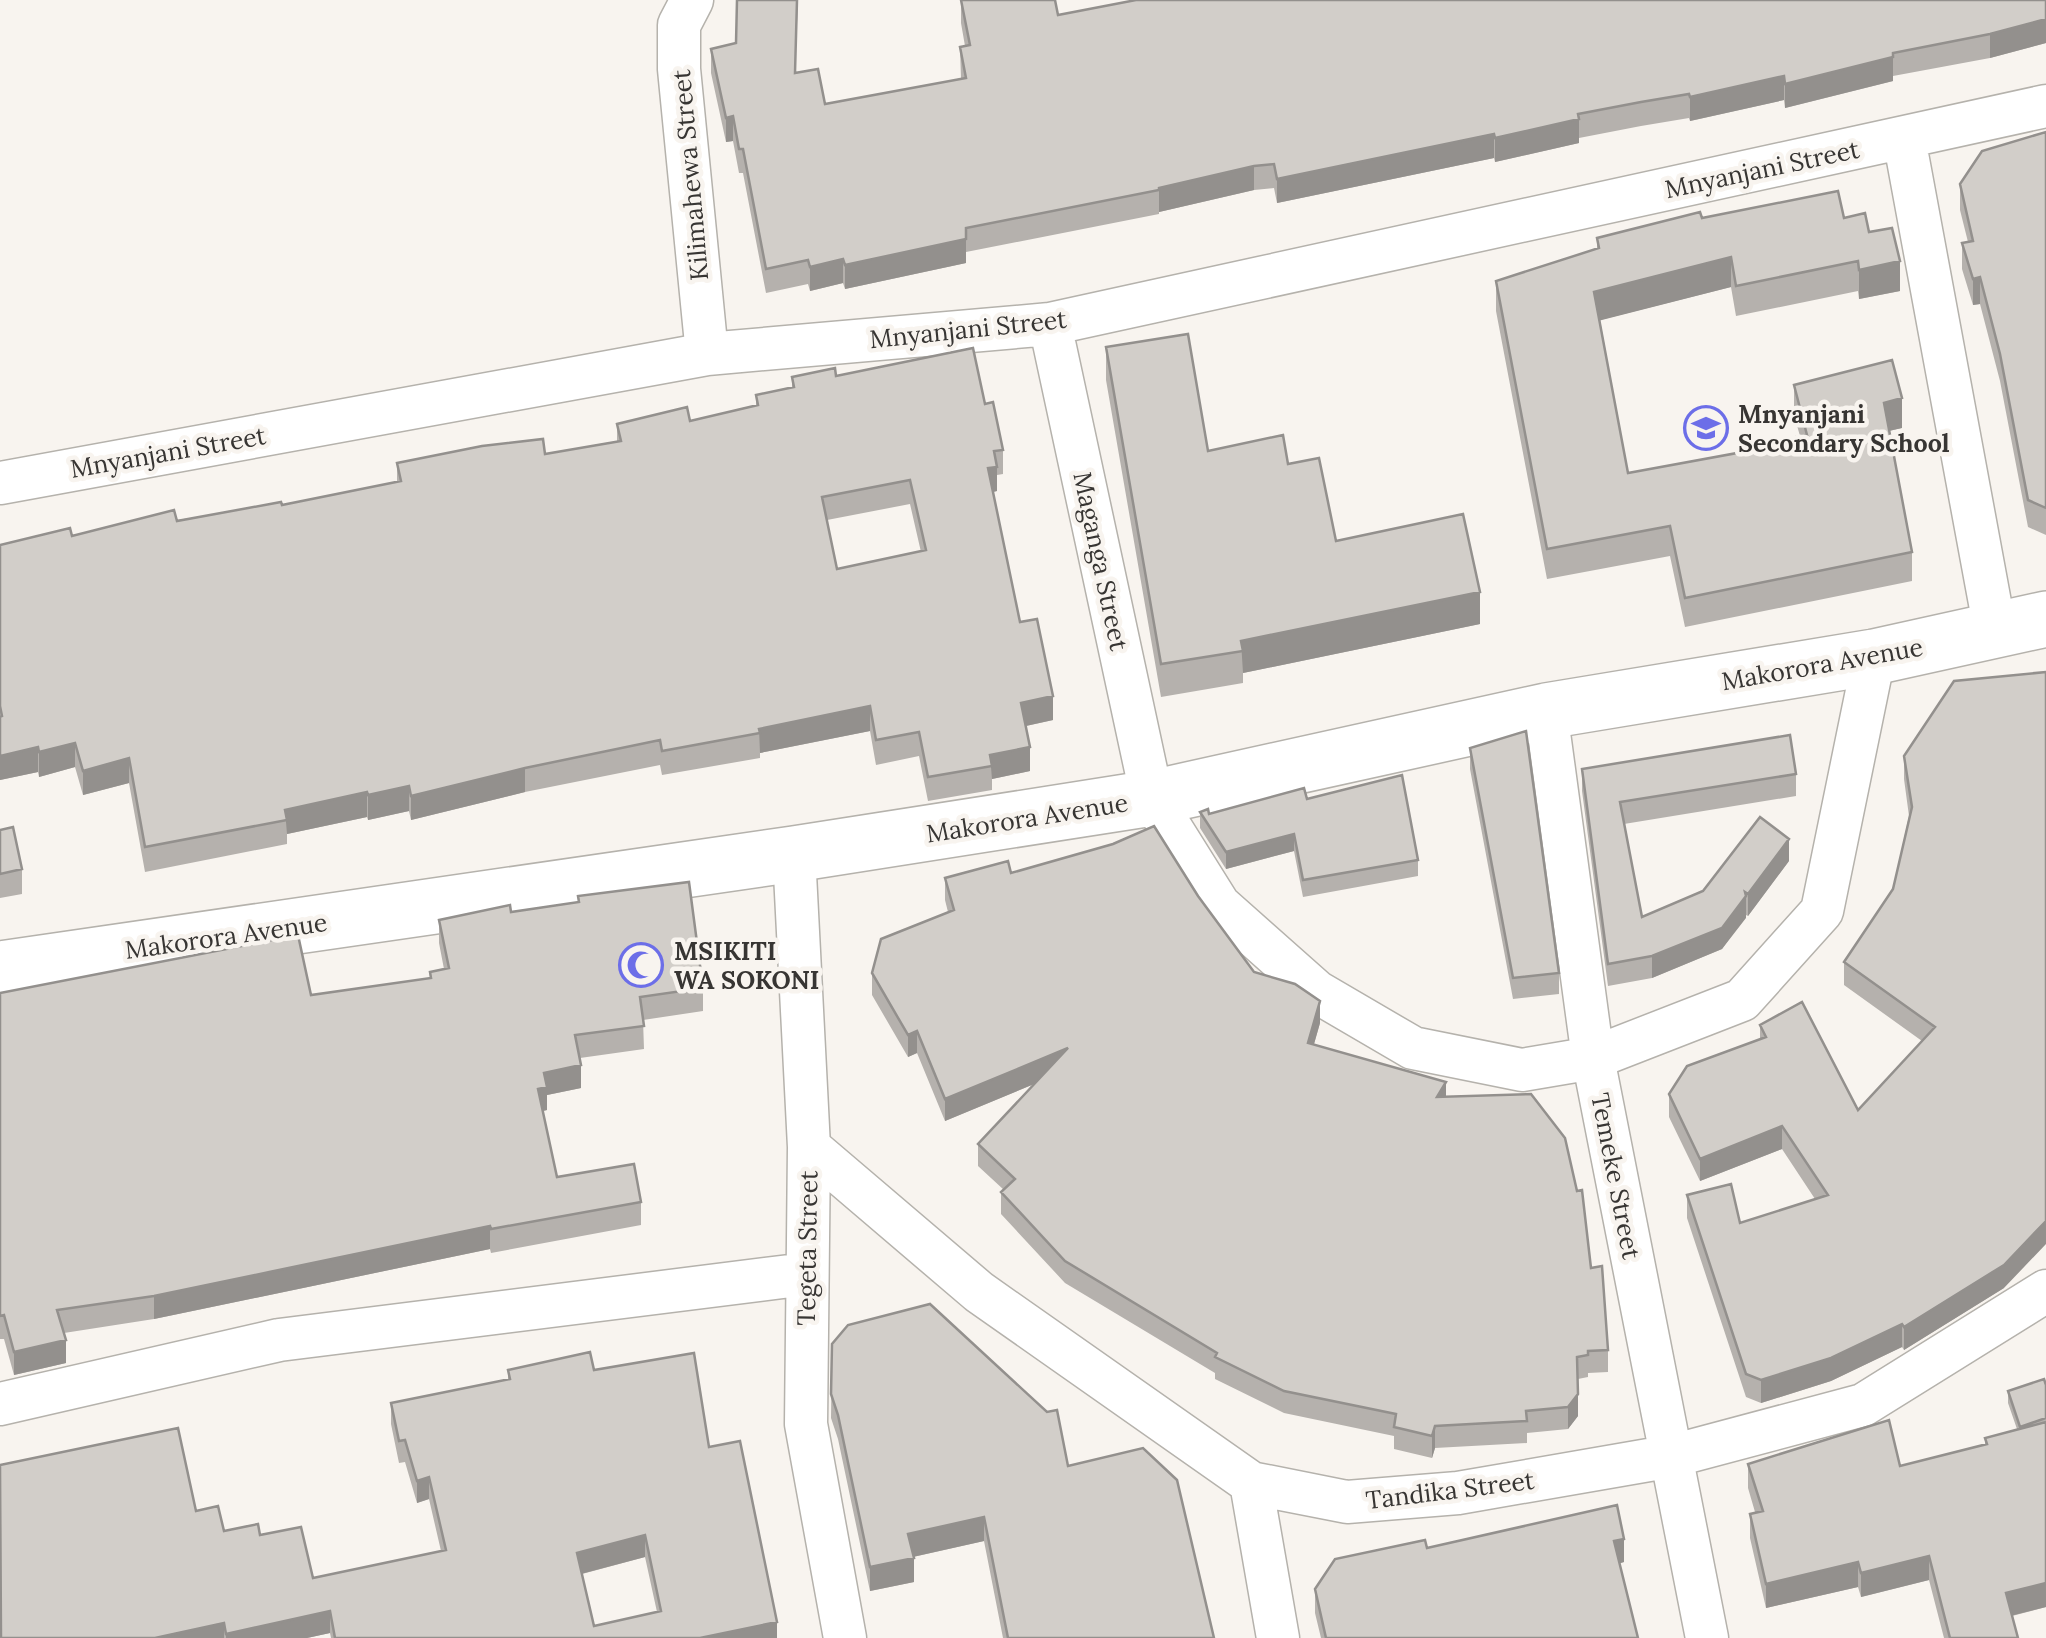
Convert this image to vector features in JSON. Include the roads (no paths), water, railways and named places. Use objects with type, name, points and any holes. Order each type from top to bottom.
[{"type":"street","name":"Kilimahewa Street","points":[[692,0],[679,26],[679,69],[707,354]]},
{"type":"street","name":"Mnyanjani Street","points":[[0,482],[707,354],[1050,324],[2046,106]]},
{"type":"street","points":[[1904,138],[2020,624]]},
{"type":"street","name":"Maganga Street","points":[[1050,324],[1152,798],[1218,905],[1317,992],[1414,1048],[1522,1070],[1593,1058],[1742,1000],[1822,910],[1874,657]]},
{"type":"street","name":"Makorora Avenue","points":[[0,969],[1152,798],[1546,711],[1874,657],[2020,624]]},
{"type":"street","name":"Temeke Street","points":[[1546,711],[1593,1058],[1707,1638]]},
{"type":"street","name":"Tegeta Street","points":[[794,854],[809,1147],[806,1424],[844,1638]]},
{"type":"street","name":"Tandika Street","points":[[809,1147],[979,1292],[1251,1483],[1347,1502],[1458,1493],[1672,1456],[1862,1405],[2046,1291]]},
{"type":"street","points":[[0,1404],[279,1340],[806,1274]]},
{"type":"street","points":[[1251,1483],[1278,1638]]},
{"type":"place","name":"Mnyanjani Secondary School","points":[[1706,428]]},
{"type":"place","name":"MSIKITI WA SOKONI","points":[[641,965]]}]
